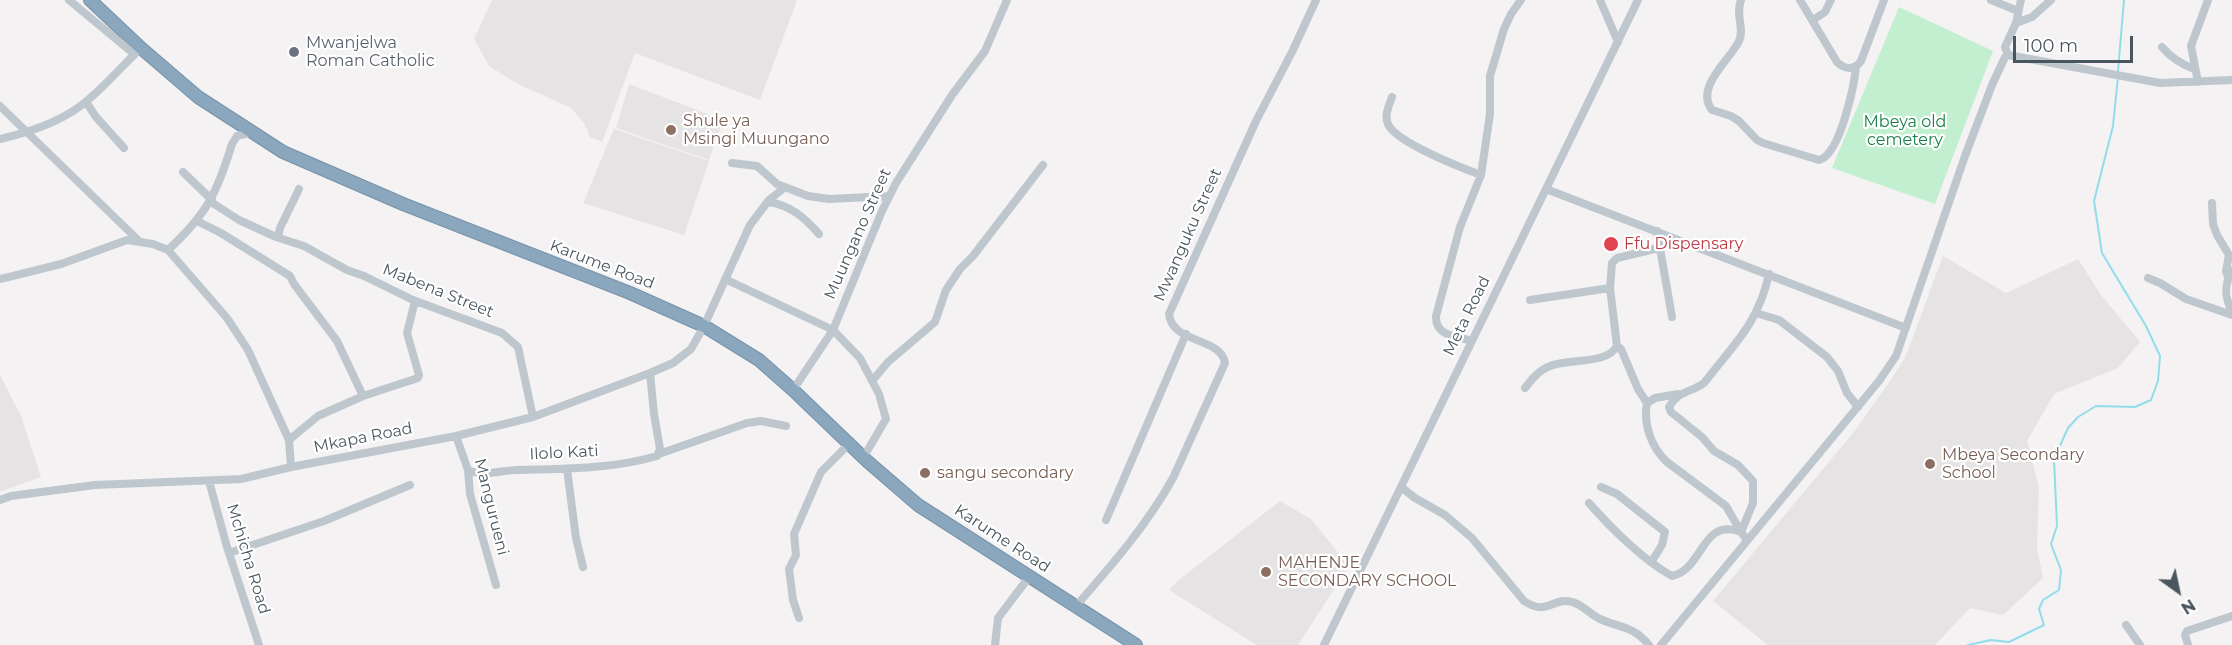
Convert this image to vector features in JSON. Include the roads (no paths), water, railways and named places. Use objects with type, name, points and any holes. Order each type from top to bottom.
[{"type":"highway","name":"Karume Road","points":[[90,0],[137,51],[198,97],[283,152],[424,213],[630,292],[704,326],[759,360],[863,458],[918,505],[1136,645]]},
{"type":"street","points":[[0,139],[26,133],[59,118],[86,102],[137,51],[69,0]]},
{"type":"street","name":"Muungano Street","points":[[793,390],[833,330],[889,196],[913,153],[985,51],[1008,0]]},
{"type":"street","name":"Mwanguku Street","points":[[1076,606],[1150,515],[1163,495],[1173,478],[1225,363],[1224,357],[1218,350],[1177,330],[1169,314],[1256,121],[1293,51],[1316,0]]},
{"type":"street","points":[[1472,341],[1440,331],[1436,325],[1436,316],[1460,227],[1481,175],[1490,114],[1490,76],[1504,29],[1521,0]]},
{"type":"street","points":[[1600,0],[1618,42]]},
{"type":"street","name":"Meta Road","points":[[1324,645],[1638,0]]},
{"type":"street","points":[[1741,0],[1738,16],[1741,29],[1739,41],[1717,70],[1711,82],[1708,101],[1712,110],[1739,121],[1757,141],[1819,160],[1823,159],[1832,148],[1848,108],[1856,67],[1861,61],[1884,0]]},
{"type":"street","points":[[1800,0],[1840,66],[1856,67]]},
{"type":"street","points":[[1813,20],[1825,12],[1831,0]]},
{"type":"street","points":[[1991,0],[2018,11]]},
{"type":"street","points":[[2008,55],[2005,47],[2016,23],[2022,0]]},
{"type":"street","points":[[2016,23],[2032,17],[2051,0]]},
{"type":"street","points":[[2198,82],[2191,46],[2208,0]]},
{"type":"street","points":[[2163,47],[2169,56],[2194,69]]},
{"type":"street","points":[[2008,55],[2160,83],[2232,80]]},
{"type":"street","points":[[1661,645],[1879,381],[1896,356],[1988,95],[2008,55]]},
{"type":"street","points":[[1392,97],[1386,114],[1387,122],[1394,132],[1457,166],[1481,175]]},
{"type":"street","points":[[86,102],[96,117],[124,148]]},
{"type":"street","points":[[0,106],[139,242]]},
{"type":"street","points":[[168,250],[197,221],[211,201],[237,136],[253,132]]},
{"type":"street","points":[[732,163],[757,166],[784,188],[808,196],[829,199],[889,196]]},
{"type":"street","points":[[872,381],[888,362],[934,322],[946,290],[960,269],[973,256],[1043,165]]},
{"type":"street","name":"Mabena Street","points":[[183,172],[211,201],[239,220],[304,246],[347,270],[415,301],[501,333],[513,341],[518,347],[533,417]]},
{"type":"street","name":"Mkapa Road","points":[[0,500],[11,496],[95,484],[241,479],[291,467],[456,436],[533,417],[650,373],[673,363],[691,349],[704,326],[750,225],[768,202],[784,188]]},
{"type":"street","points":[[277,237],[299,189]]},
{"type":"street","points":[[1546,189],[1906,327]]},
{"type":"street","points":[[768,202],[785,205],[794,210],[819,234]]},
{"type":"street","points":[[2212,203],[2215,230],[2229,255],[2226,271],[2230,274],[2225,295],[2232,313]]},
{"type":"street","points":[[197,221],[221,233],[290,276],[337,341],[363,396]]},
{"type":"street","points":[[1657,231],[1672,317]]},
{"type":"street","points":[[0,279],[61,264],[127,240],[153,243],[168,250],[227,318],[248,350],[289,440],[291,467]]},
{"type":"street","points":[[1659,248],[1613,260],[1610,288],[1617,346],[1621,349],[1647,403],[1645,414],[1647,425],[1660,456],[1726,506],[1747,540]]},
{"type":"street","points":[[1647,403],[1655,398],[1697,388],[1704,382],[1745,333],[1765,294],[1769,274]]},
{"type":"street","points":[[2148,278],[2186,299],[2232,313]]},
{"type":"street","points":[[725,279],[833,330],[860,358],[879,394],[886,419],[863,458]]},
{"type":"street","points":[[1530,300],[1610,288]]},
{"type":"street","points":[[289,440],[311,419],[363,396],[419,377],[406,333],[415,301]]},
{"type":"street","points":[[1756,313],[1779,320],[1827,357],[1838,371],[1847,393],[1858,406]]},
{"type":"street","points":[[1106,520],[1186,334]]},
{"type":"street","points":[[1525,388],[1548,366],[1604,357],[1611,354],[1617,346]]},
{"type":"street","points":[[650,373],[659,454]]},
{"type":"street","points":[[1678,394],[1670,404],[1671,412],[1696,432],[1714,451],[1738,465],[1753,481],[1753,503],[1741,532]]},
{"type":"street","name":"Ilolo Kati","points":[[468,470],[484,474],[610,465],[653,458],[747,423],[768,422],[786,426]]},
{"type":"street","name":"Mangurueni","points":[[456,436],[468,470],[470,494],[496,585]]},
{"type":"street","points":[[799,618],[793,600],[789,569],[796,555],[794,534],[821,472],[849,444]]},
{"type":"street","points":[[567,469],[576,538],[583,567]]},
{"type":"street","name":"Mchicha Road","points":[[209,481],[229,553],[259,645]]},
{"type":"street","points":[[229,553],[324,521],[410,485]]},
{"type":"street","points":[[1401,487],[1445,515],[1472,538],[1524,602],[1534,608],[1548,607],[1562,601],[1574,602],[1602,620],[1633,630],[1648,645]]},
{"type":"street","points":[[1601,487],[1617,494],[1662,528],[1665,537],[1652,561]]},
{"type":"street","points":[[1589,503],[1606,523],[1669,575],[1675,576],[1686,568],[1710,537],[1719,530],[1727,528],[1741,532]]},
{"type":"street","points":[[995,645],[998,618],[1029,577]]},
{"type":"street","points":[[2188,645],[2185,634],[2187,631],[2232,616]]},
{"type":"street","points":[[2126,625],[2140,645]]},
{"type":"waterway","points":[[2118,71],[2124,0]]},
{"type":"waterway","points":[[1968,645],[1991,640],[2009,642],[2044,625],[2039,609],[2043,600],[2059,590],[2061,570],[2051,544],[2057,526],[2054,459],[2068,428],[2078,417],[2096,406],[2135,407],[2151,400],[2158,381],[2160,356],[2146,326],[2102,253],[2094,201],[2113,126],[2118,77]]},
{"type":"place","name":"Mwanjelwa Roman Catholic","points":[[294,52]]},
{"type":"place","name":"Shule ya Msingi Muungano","points":[[671,130]]},
{"type":"place","name":"Ffu Dispensary","points":[[1611,244]]},
{"type":"place","name":"Mbeya Secondary School","points":[[1930,464]]},
{"type":"place","name":"sangu secondary","points":[[925,473]]},
{"type":"place","name":"MAHENJE SECONDARY SCHOOL","points":[[1266,572]]},
{"type":"park label","name":"Mbeya old cemetery","points":[[1905,131]]}]
